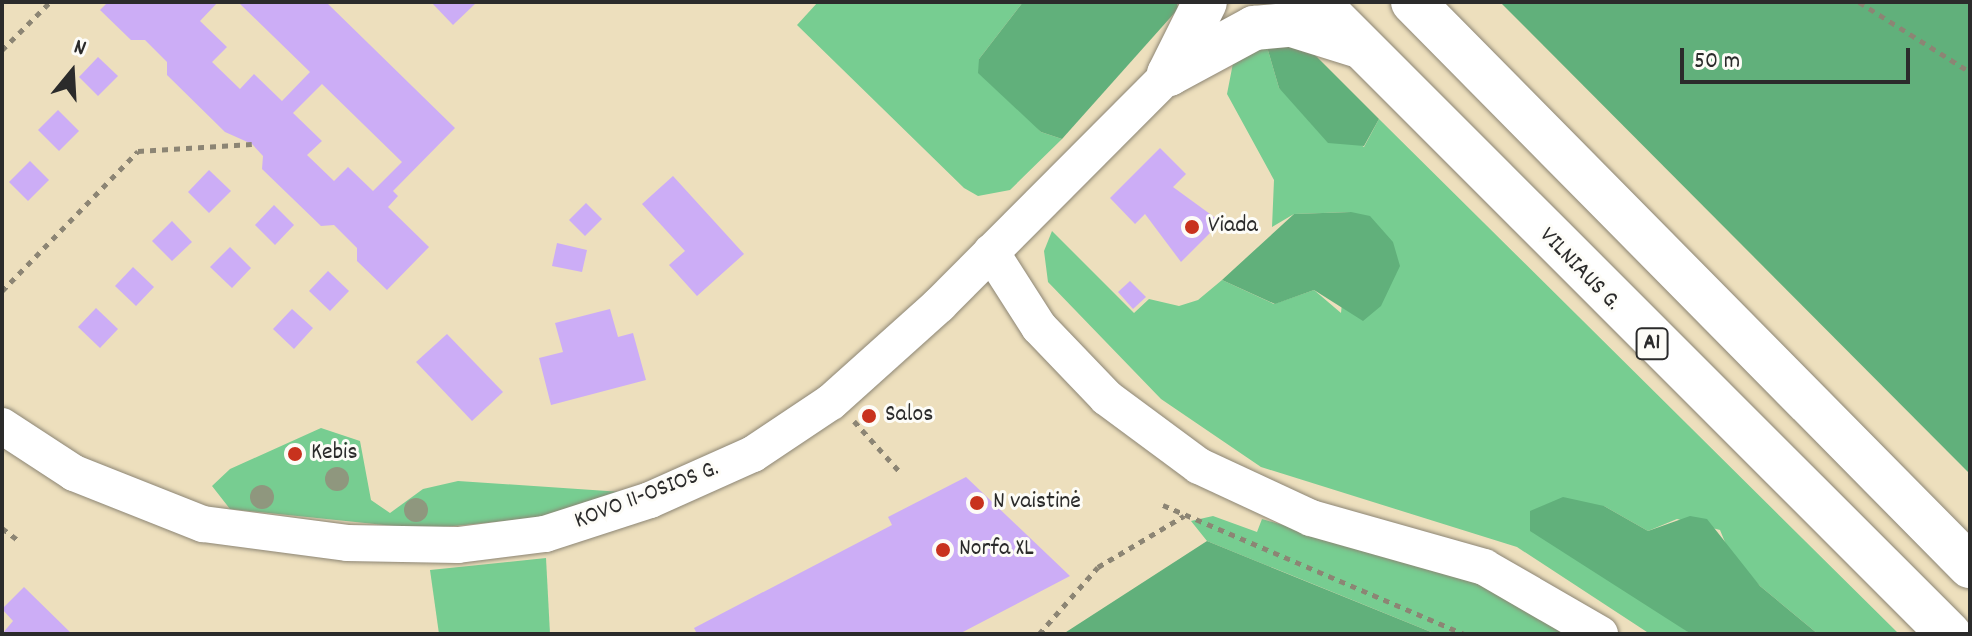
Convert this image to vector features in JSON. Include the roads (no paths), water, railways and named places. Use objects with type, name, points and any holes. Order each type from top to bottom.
[{"type":"highway","points":[[1169,74],[1205,2]]},
{"type":"highway","name":"VILNIAUS G.","points":[[1317,2],[1949,634]]},
{"type":"highway","points":[[1413,2],[1970,566]]},
{"type":"highway","points":[[1169,74],[1254,28],[1292,25],[1361,47]]},
{"type":"street","name":"KOVO 11-OSIOS G.","points":[[2,426],[74,473],[203,524],[347,543],[458,545],[545,534],[650,500],[753,454],[831,402],[991,252],[1169,74]]},
{"type":"street","points":[[991,252],[1039,327],[1107,398],[1186,458],[1311,518],[1484,567],[1600,634]]},
{"type":"place","name":"Viada","points":[[1192,227]]},
{"type":"place","name":"Salos","points":[[869,416]]},
{"type":"place","name":"Kebis","points":[[295,454]]},
{"type":"place","name":"N vaistinė","points":[[977,503]]},
{"type":"place","name":"Norfa XL","points":[[943,550]]}]
